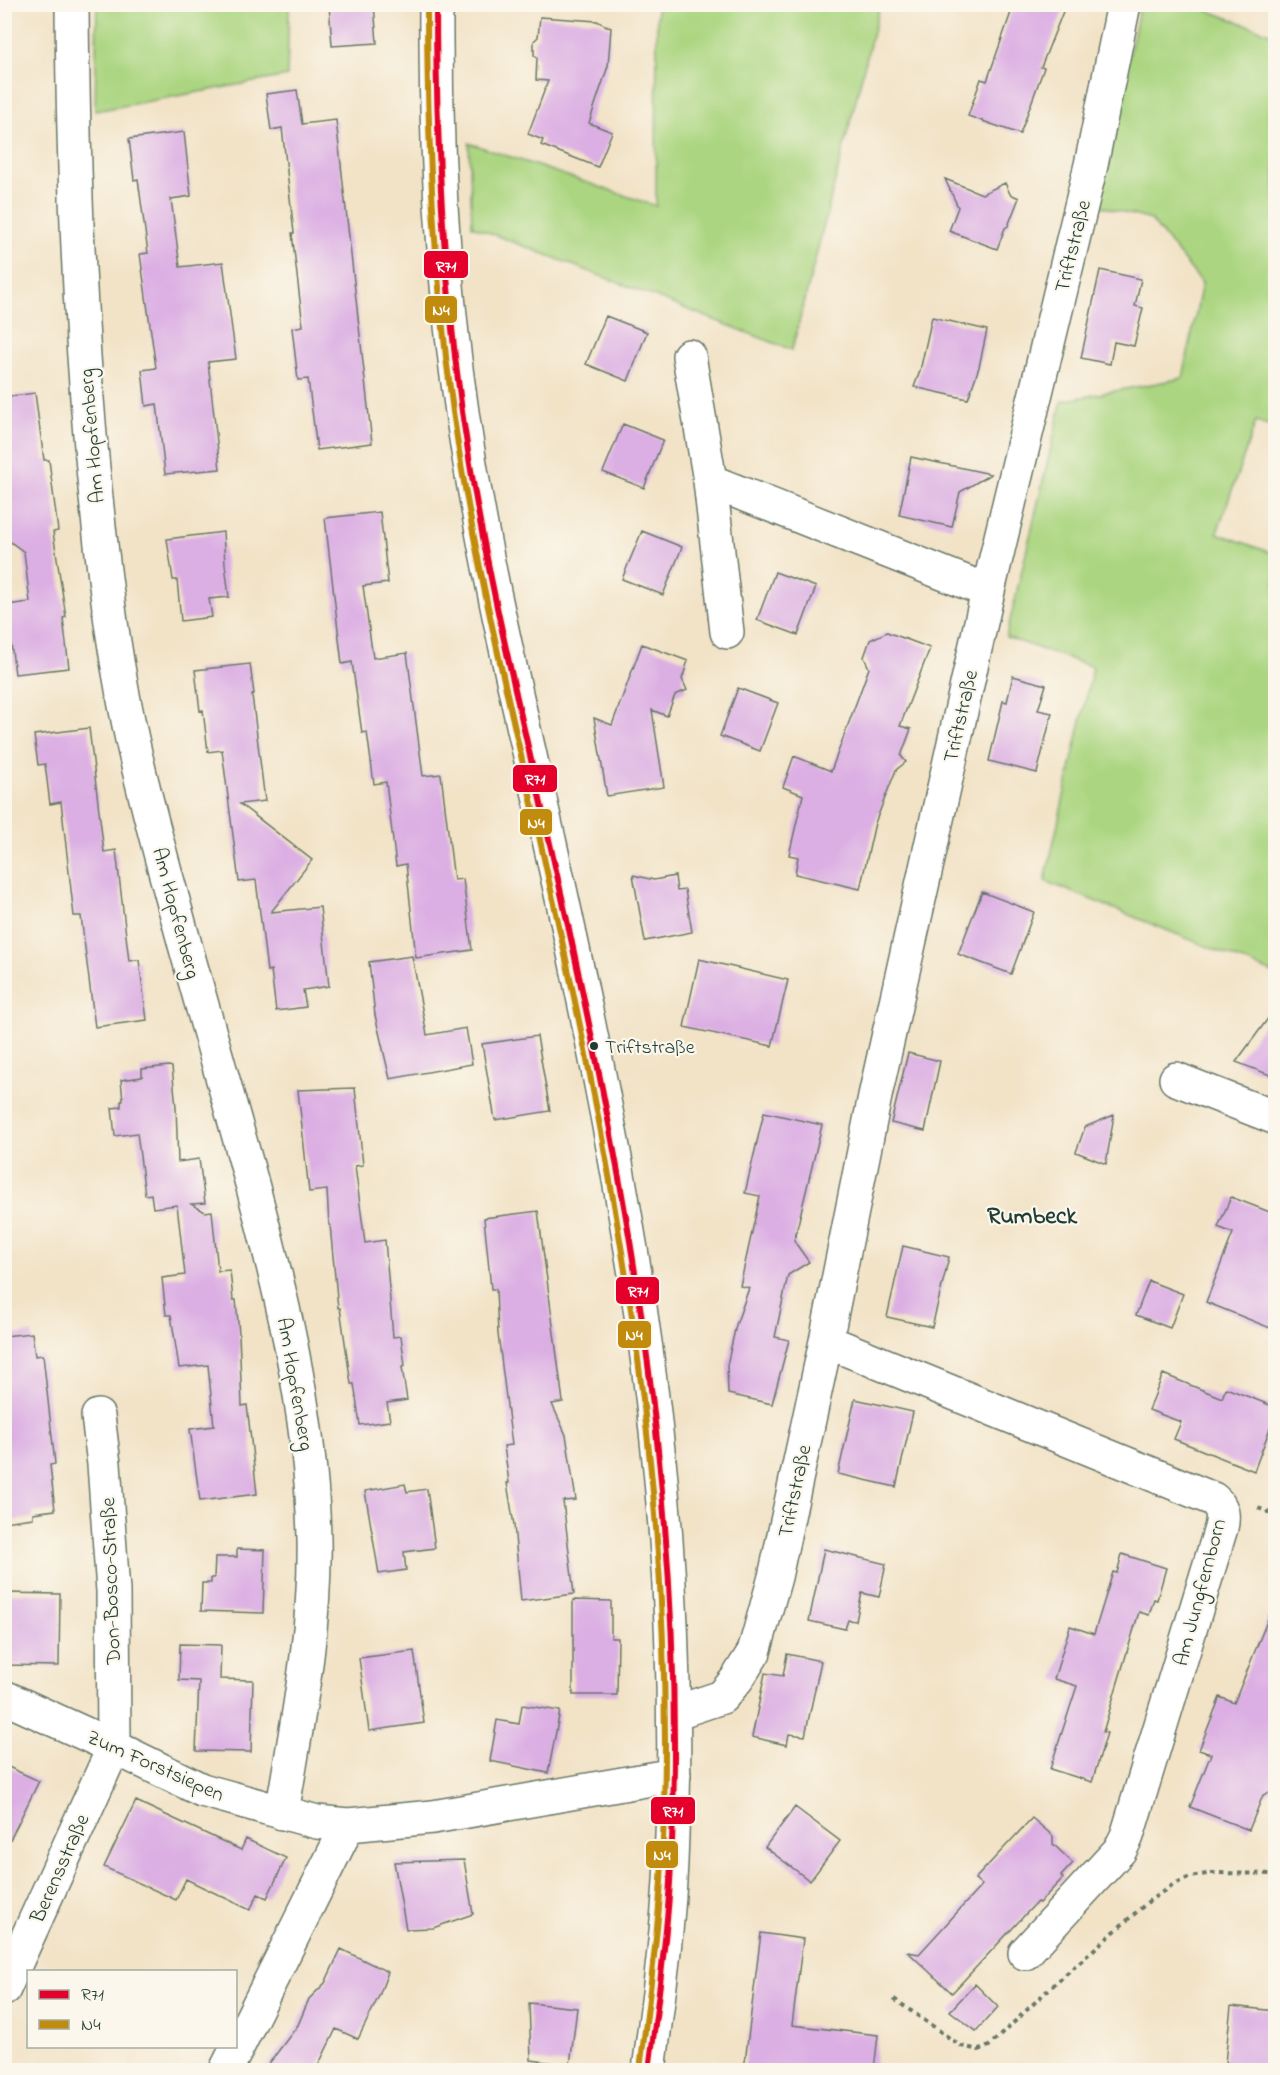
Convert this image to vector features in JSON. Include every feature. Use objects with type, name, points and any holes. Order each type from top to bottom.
[{"type":"street","name":"Am Hopfenberg","points":[[72,4],[74,182],[85,374],[99,533],[114,648],[146,800],[268,1242],[298,1384],[307,1440],[312,1491],[314,1596],[309,1652],[282,1813]]},
{"type":"street","points":[[436,4],[435,77],[442,243],[462,412],[491,584],[593,1044],[637,1287],[658,1449],[667,1563],[674,1713],[674,1775],[671,1867],[661,1976],[649,2070]]},
{"type":"street","name":"Triftstraße","points":[[674,1713],[722,1697],[737,1679],[754,1652],[777,1566],[826,1341],[875,1096],[988,591],[1091,165],[1124,4]]},
{"type":"street","points":[[689,356],[710,481],[727,632]]},
{"type":"street","points":[[710,481],[988,591]]},
{"type":"street","points":[[1176,1079],[1275,1118]]},
{"type":"street","name":"Am Jungfernborn","points":[[826,1341],[1213,1499],[1221,1509],[1223,1519],[1221,1528],[1127,1836],[1120,1850],[1025,1953]]},
{"type":"street","name":"Don-Bosco-Straße","points":[[98,1416],[104,1464],[113,1591],[114,1747]]},
{"type":"street","name":"Zum Forstsiepen","points":[[4,1697],[202,1790],[317,1822],[348,1825],[433,1817],[674,1775]]},
{"type":"street","name":"Berensstraße","points":[[4,1989],[114,1747]]},
{"type":"street","points":[[237,2048],[348,1825]]},
{"type":"street","points":[[226,2070],[237,2048]]},
{"type":"path","points":[[894,1998],[961,2046],[978,2050],[989,2046],[1050,1988],[1149,1901],[1174,1884],[1190,1877],[1212,1873],[1275,1874]]},
{"type":"green space","points":[[97,5],[289,5],[287,76],[95,111]]},
{"type":"green space","points":[[657,5],[880,5],[792,350],[472,226],[469,143],[656,206]]},
{"type":"green space","points":[[1140,5],[1193,5],[1275,35],[1275,428],[1256,421],[1217,533],[1275,554],[1275,974],[1045,881],[1093,667],[1006,637],[1062,401],[1183,378],[1202,283],[1151,220],[1097,205]]},
{"type":"building","points":[[329,4],[374,4],[377,43],[332,46]]},
{"type":"building","points":[[1014,4],[1066,4],[1041,67],[1044,68],[1020,134],[968,116],[981,79],[987,81]]},
{"type":"building","points":[[540,17],[597,21],[611,28],[608,66],[589,123],[612,132],[598,167],[541,145],[543,140],[528,134],[548,81],[536,80],[537,58],[534,55],[534,41],[538,37]]},
{"type":"building","points":[[297,90],[302,124],[336,120],[372,443],[317,450],[308,379],[298,380],[292,328],[303,326],[292,233],[294,233],[282,128],[271,130],[266,94]]},
{"type":"building","points":[[184,132],[191,196],[171,199],[180,267],[223,262],[236,359],[208,362],[220,469],[165,474],[157,404],[146,406],[142,370],[156,368],[140,254],[148,253],[138,179],[134,180],[129,139]]},
{"type":"building","points":[[945,179],[982,194],[1005,183],[1010,194],[1019,198],[997,249],[949,231],[958,207]]},
{"type":"building","points":[[1100,270],[1141,279],[1135,306],[1143,308],[1134,346],[1114,342],[1110,364],[1081,358]]},
{"type":"building","points":[[606,316],[647,332],[628,381],[586,364]]},
{"type":"building","points":[[932,317],[987,330],[979,367],[968,399],[914,387],[920,371]]},
{"type":"building","points":[[35,393],[44,460],[49,460],[58,531],[53,532],[66,617],[63,618],[69,668],[15,674],[6,605],[30,602],[24,552],[4,537],[4,397]]},
{"type":"building","points":[[623,424],[663,440],[644,488],[603,472]]},
{"type":"building","points":[[911,457],[991,474],[960,492],[952,527],[899,515]]},
{"type":"building","points":[[380,512],[388,583],[363,586],[373,658],[407,653],[423,776],[441,774],[454,880],[463,879],[472,950],[416,958],[406,864],[396,866],[386,782],[374,784],[367,732],[362,733],[352,662],[342,664],[325,518]]},
{"type":"building","points":[[642,531],[682,547],[663,595],[622,579]]},
{"type":"building","points":[[223,532],[229,597],[209,599],[212,617],[181,621],[177,580],[173,580],[167,539]]},
{"type":"building","points":[[775,572],[816,587],[798,635],[757,620]]},
{"type":"building","points":[[887,632],[930,648],[900,726],[911,729],[901,756],[906,762],[896,770],[875,823],[860,889],[795,874],[798,857],[789,855],[803,795],[783,787],[794,756],[831,771],[869,668],[864,657],[870,640]]},
{"type":"building","points":[[642,644],[688,661],[682,679],[687,690],[675,695],[667,716],[652,710],[664,787],[607,796],[594,718],[612,725]]},
{"type":"building","points":[[250,664],[265,801],[240,804],[312,860],[271,912],[320,907],[329,986],[303,990],[306,1007],[276,1011],[271,970],[267,971],[256,880],[239,882],[222,750],[208,752],[195,670]]},
{"type":"building","points":[[1013,676],[1046,685],[1038,710],[1052,713],[1037,773],[989,761],[1003,701],[1007,702]]},
{"type":"building","points":[[738,688],[778,703],[760,751],[720,736]]},
{"type":"building","points":[[89,728],[104,852],[116,850],[129,961],[139,960],[147,1020],[95,1027],[81,916],[74,916],[61,802],[50,804],[45,764],[38,765],[34,735]]},
{"type":"building","points":[[633,875],[654,880],[675,876],[677,891],[685,890],[692,932],[645,941]]},
{"type":"building","points":[[982,892],[1034,912],[1011,974],[958,954]]},
{"type":"building","points":[[412,956],[427,1035],[466,1028],[472,1064],[390,1079],[375,1015],[369,962]]},
{"type":"building","points":[[699,959],[788,980],[772,1046],[684,1027]]},
{"type":"building","points":[[1275,1009],[1275,1077],[1236,1062]]},
{"type":"building","points":[[537,1036],[550,1111],[495,1120],[482,1044]]},
{"type":"building","points":[[908,1053],[940,1061],[925,1131],[891,1123]]},
{"type":"building","points":[[172,1067],[176,1107],[178,1162],[199,1159],[205,1203],[191,1204],[205,1212],[212,1211],[218,1271],[230,1270],[239,1334],[242,1406],[247,1405],[257,1494],[200,1501],[190,1429],[214,1426],[208,1365],[179,1368],[171,1315],[166,1315],[162,1278],[185,1275],[177,1205],[153,1208],[151,1194],[145,1195],[137,1133],[115,1136],[112,1108],[121,1107],[121,1101],[123,1101],[121,1080],[142,1077],[142,1069]]},
{"type":"building","points":[[355,1088],[363,1165],[355,1166],[365,1243],[385,1240],[393,1337],[401,1336],[405,1366],[402,1367],[407,1400],[387,1403],[390,1421],[360,1425],[354,1384],[351,1384],[340,1308],[338,1308],[327,1190],[309,1192],[298,1090]]},
{"type":"building","points":[[764,1112],[822,1125],[794,1241],[809,1262],[788,1275],[775,1337],[789,1340],[772,1404],[728,1394],[727,1365],[736,1325],[749,1288],[740,1286],[760,1196],[745,1193]]},
{"type":"building","points":[[1114,1115],[1106,1164],[1076,1152],[1085,1127]]},
{"type":"building","points":[[1231,1197],[1275,1214],[1275,1330],[1206,1302],[1233,1233],[1218,1227]]},
{"type":"building","points":[[538,1211],[563,1402],[552,1404],[566,1435],[576,1500],[563,1501],[574,1594],[521,1601],[504,1446],[512,1445],[498,1334],[496,1289],[491,1289],[484,1218]]},
{"type":"building","points":[[903,1246],[949,1257],[932,1327],[887,1317]]},
{"type":"building","points":[[1149,1281],[1183,1294],[1170,1328],[1136,1315]]},
{"type":"building","points":[[32,1333],[35,1356],[43,1355],[55,1464],[50,1465],[55,1510],[33,1513],[33,1518],[4,1522],[4,1336]]},
{"type":"building","points":[[1163,1374],[1222,1398],[1226,1388],[1275,1407],[1275,1415],[1254,1471],[1174,1439],[1181,1422],[1149,1410]]},
{"type":"building","points":[[855,1399],[913,1412],[896,1487],[838,1474]]},
{"type":"building","points":[[405,1484],[407,1492],[427,1489],[435,1548],[404,1552],[406,1570],[379,1574],[365,1491]]},
{"type":"building","points":[[237,1549],[265,1550],[263,1613],[201,1611],[202,1583],[211,1583],[211,1578],[214,1578],[215,1557],[237,1557]]},
{"type":"building","points":[[824,1549],[886,1564],[879,1597],[862,1593],[856,1621],[848,1620],[845,1629],[809,1621]]},
{"type":"building","points":[[1122,1554],[1166,1568],[1157,1600],[1154,1599],[1149,1615],[1139,1612],[1103,1732],[1107,1733],[1092,1782],[1050,1769],[1077,1686],[1054,1679],[1070,1626],[1094,1634],[1113,1572],[1117,1573]]},
{"type":"building","points":[[4,1593],[60,1594],[59,1666],[4,1665]]},
{"type":"building","points":[[573,1600],[611,1601],[611,1638],[618,1638],[617,1695],[573,1695]]},
{"type":"building","points":[[1274,1604],[1275,1790],[1263,1795],[1249,1830],[1190,1807],[1211,1754],[1199,1750],[1220,1697],[1234,1703]]},
{"type":"building","points":[[180,1644],[221,1645],[220,1679],[253,1680],[251,1752],[196,1751],[199,1681],[179,1680]]},
{"type":"building","points":[[414,1651],[424,1723],[369,1731],[359,1658]]},
{"type":"building","points":[[787,1654],[821,1661],[805,1736],[789,1734],[787,1745],[752,1737],[765,1673],[783,1676]]},
{"type":"building","points":[[522,1705],[560,1711],[548,1773],[490,1761],[497,1720],[519,1724]]},
{"type":"building","points":[[4,1765],[39,1781],[4,1852]]},
{"type":"building","points":[[136,1801],[241,1850],[246,1839],[286,1858],[267,1898],[258,1894],[250,1910],[186,1879],[176,1900],[104,1867]]},
{"type":"building","points":[[795,1807],[840,1841],[810,1881],[765,1847]]},
{"type":"building","points":[[1032,1818],[1053,1836],[1053,1844],[1073,1863],[1061,1876],[1063,1878],[1039,1903],[1037,1902],[952,1993],[908,1952],[919,1954],[982,1885],[975,1879]]},
{"type":"building","points":[[464,1860],[473,1914],[433,1928],[406,1929],[394,1862]]},
{"type":"building","points":[[761,1933],[803,1939],[792,2025],[878,2035],[874,2070],[744,2070]]},
{"type":"building","points":[[341,1949],[388,1972],[358,2039],[336,2029],[316,2070],[264,2070],[298,2025],[309,1999],[325,1983]]},
{"type":"building","points":[[975,1984],[998,2007],[976,2031],[950,2011]]},
{"type":"building","points":[[529,2003],[577,2008],[570,2065],[531,2060]]},
{"type":"building","points":[[1231,2006],[1275,2011],[1275,2069],[1225,2063]]},
{"type":"transit line","name":"N4","points":[[427,4],[431,178],[439,293],[452,407],[486,595],[600,1128],[632,1314],[652,1475],[663,1638],[664,1800],[657,1928],[640,2069]]},
{"type":"transit line","name":"R71","points":[[436,4],[440,178],[448,293],[461,407],[495,596],[578,971],[610,1129],[641,1315],[661,1476],[672,1639],[673,1801],[666,1929],[649,2070]]},
{"type":"place","name":"Triftstraße","points":[[594,1046]]},
{"type":"district","name":"Rumbeck","points":[[1032,1215]]}]
